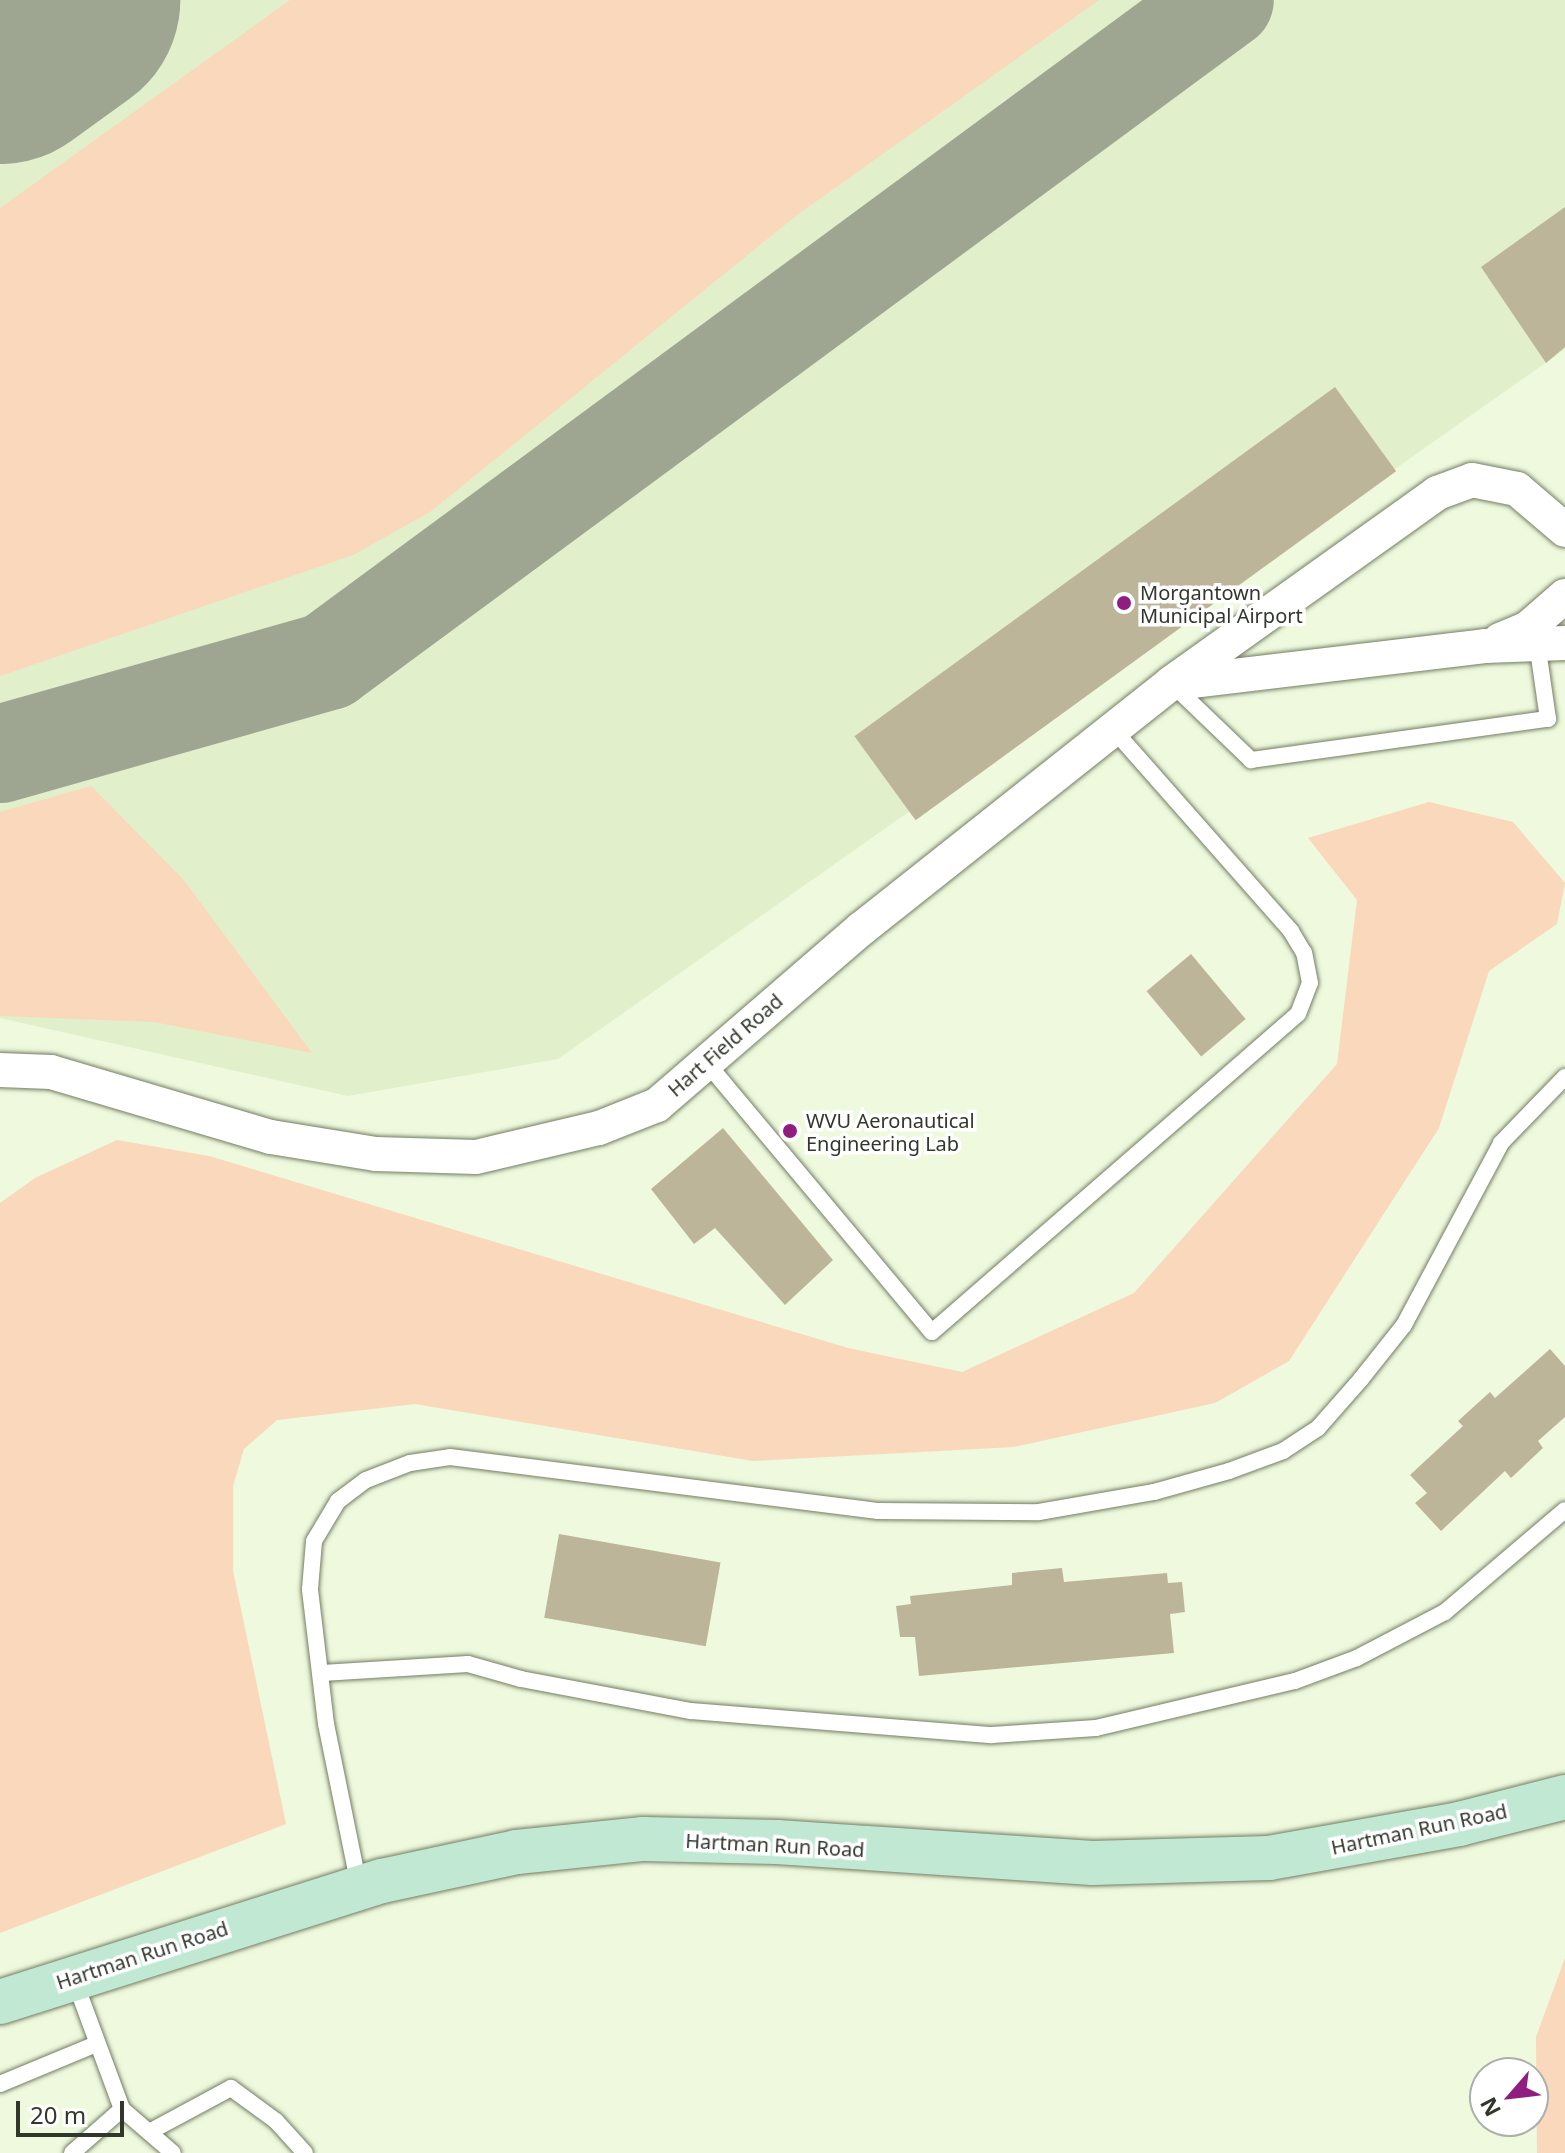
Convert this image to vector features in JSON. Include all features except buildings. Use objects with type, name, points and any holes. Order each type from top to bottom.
[{"type":"main road","name":"Hartman Run Road","points":[[0,2002],[73,1976],[359,1888],[517,1852],[643,1839],[777,1842],[1092,1863],[1269,1858],[1459,1824],[1565,1797]]},
{"type":"street","name":"Hart Field Road","points":[[0,1070],[51,1072],[271,1137],[376,1154],[476,1157],[599,1128],[657,1105],[861,929],[1171,683],[1437,493],[1472,480],[1517,489],[1561,529]]},
{"type":"street","points":[[1485,646],[1528,628],[1565,596]]},
{"type":"street","points":[[1171,683],[1485,646],[1551,643]]},
{"type":"lane","points":[[1171,683],[1251,760],[1548,719],[1551,643]]},
{"type":"lane","points":[[706,1062],[932,1332],[1298,1014],[1310,983],[1304,953],[1291,931],[1113,729]]},
{"type":"lane","points":[[359,1888],[326,1724],[310,1589],[314,1541],[338,1501],[366,1480],[410,1463],[450,1457],[542,1466],[680,1489],[877,1511],[1039,1512],[1154,1492],[1283,1451],[1318,1428],[1404,1325],[1501,1143],[1565,1077]]},
{"type":"lane","points":[[322,1673],[468,1664],[691,1711],[992,1735],[1096,1728],[1295,1681],[1357,1658],[1445,1612],[1565,1510]]},
{"type":"lane","points":[[73,1976],[94,2045],[122,2109],[173,2153]]},
{"type":"lane","points":[[0,2084],[94,2045]]},
{"type":"lane","points":[[151,2131],[231,2088],[276,2121],[305,2153]]},
{"type":"lane","points":[[72,2153],[122,2109]]},
{"type":"shaded area","name":"Morgantown Municipal Airport","points":[[0,0],[1565,0],[1565,349],[558,1059],[348,1096],[0,1018]]},
{"type":"shaded area","points":[[290,0],[1099,0],[797,215],[430,512],[353,555],[0,676],[0,208]]},
{"type":"shaded area","points":[[91,786],[183,879],[312,1053],[154,1022],[0,1016],[0,812]]},
{"type":"shaded area","points":[[1429,802],[1513,822],[1565,883],[1557,924],[1489,971],[1439,1128],[1289,1361],[1215,1403],[1014,1447],[753,1461],[415,1404],[277,1420],[244,1449],[233,1486],[233,1571],[286,1824],[0,1933],[0,1203],[35,1178],[117,1140],[209,1156],[848,1348],[962,1372],[1134,1293],[1337,1064],[1357,900],[1308,838]]},
{"type":"shaded area","points":[[1565,1958],[1565,2153],[1537,2153],[1537,2137],[1549,2137],[1549,2057],[1536,2057],[1536,2037]]},
{"type":"taxiway","points":[[0,754],[328,661],[1225,0]]},
{"type":"runway","points":[[0,42],[58,0]]},
{"type":"place","name":"Morgantown Municipal Airport","points":[[1124,603]]},
{"type":"place","name":"WVU Aeronautical Engineering Lab","points":[[790,1131]]}]
